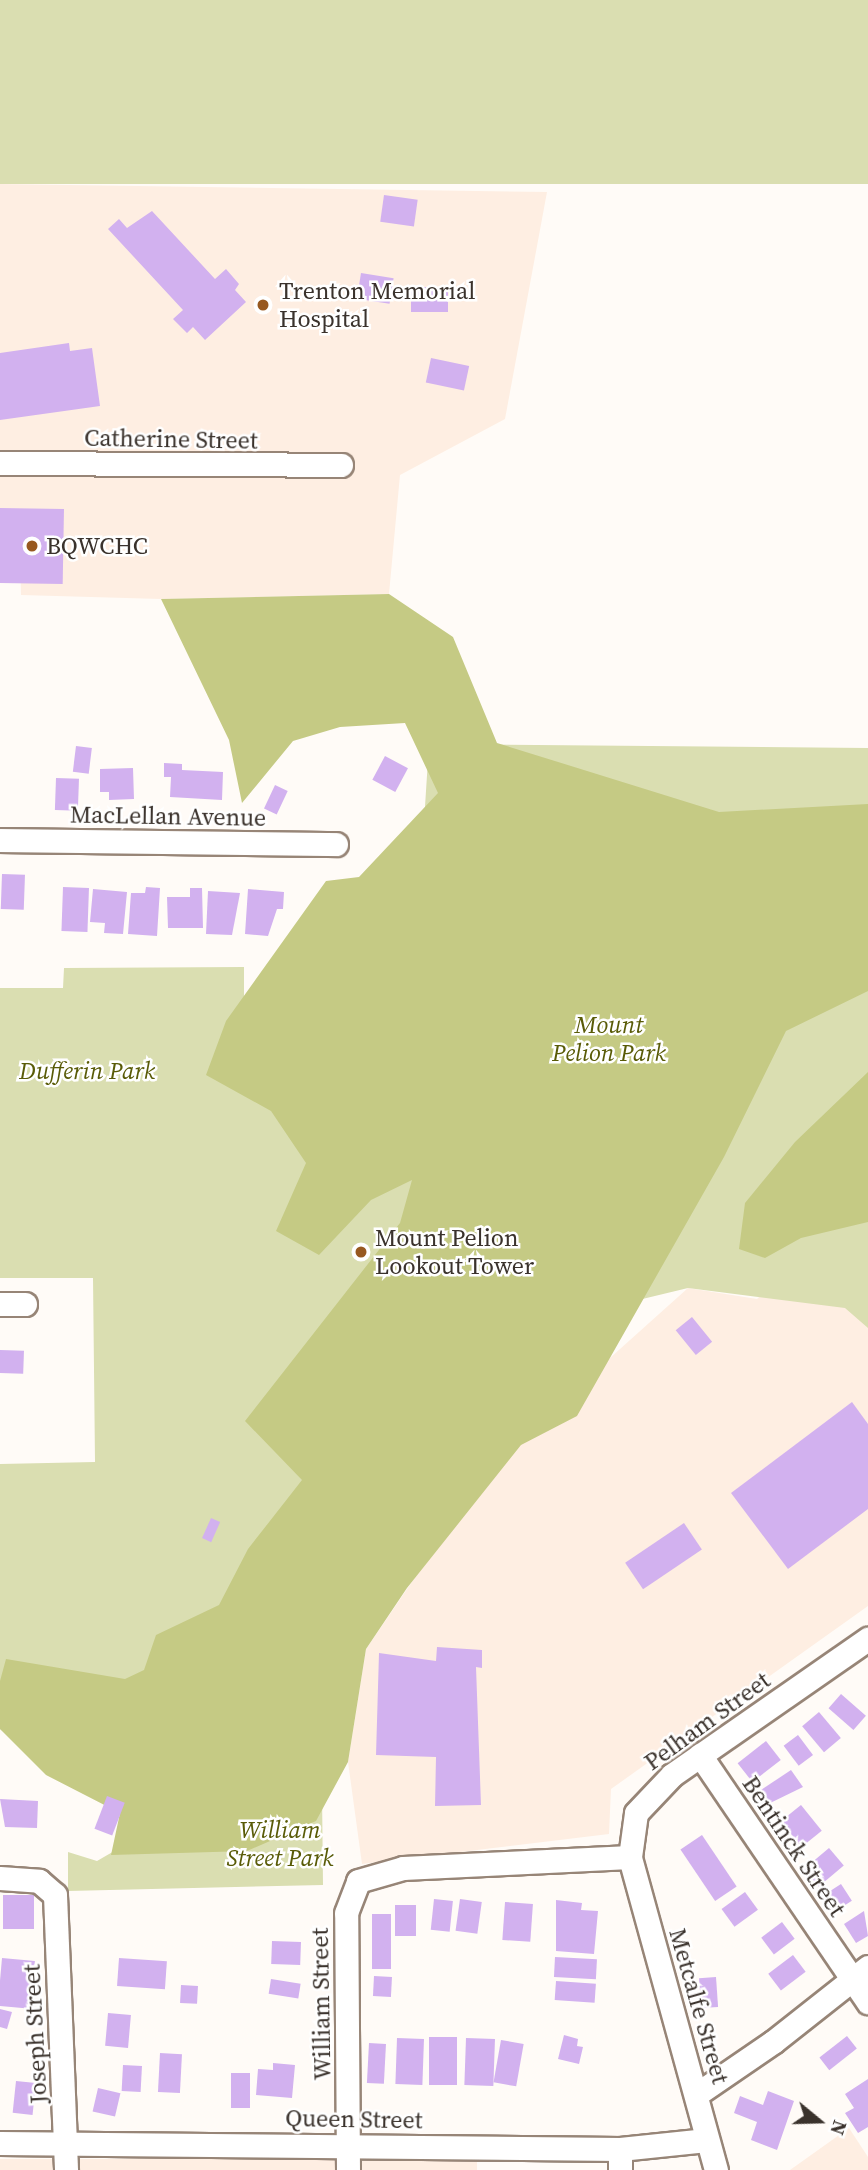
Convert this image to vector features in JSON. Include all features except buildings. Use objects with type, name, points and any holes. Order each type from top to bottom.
[{"type":"street","name":"Catherine Street","points":[[0,463],[341,465]]},
{"type":"street","name":"MacLellan Avenue","points":[[0,840],[336,844]]},
{"type":"street","points":[[0,1304],[25,1304]]},
{"type":"street","name":"Pelham Street","points":[[630,1857],[636,1813],[671,1775],[868,1639]]},
{"type":"street","name":"Bentinck Street","points":[[699,1755],[860,1973],[868,2001]]},
{"type":"street","name":"William Street","points":[[348,2170],[346,1913],[358,1881],[403,1868],[630,1857]]},
{"type":"street","name":"Metcalfe Street","points":[[630,1857],[716,2170]]},
{"type":"street","name":"Joseph Street","points":[[0,1878],[38,1881],[55,1895],[66,2170]]},
{"type":"street","points":[[697,2094],[773,2042],[860,1973]]},
{"type":"street","name":"Queen Street","points":[[0,2143],[348,2146],[620,2159],[707,2140]]},
{"type":"shaded area","name":"Trenton Memorial Hospital","points":[[0,184],[547,192],[505,419],[400,475],[389,594],[161,599],[21,595],[20,549],[0,549]]},
{"type":"shaded area","points":[[868,1191],[868,1606],[611,1789],[609,1834],[362,1864],[348,1762],[366,1649],[494,1462],[688,1288],[757,1299]]},
{"type":"shaded area","points":[[849,2128],[868,2157],[868,2170],[790,2170]]},
{"type":"shaded area","points":[[0,2159],[477,2159],[477,2170],[0,2170]]},
{"type":"green space","points":[[0,0],[868,0],[868,184],[0,184]]},
{"type":"green space","name":"Mount Pelion Park","points":[[389,594],[453,637],[497,743],[719,812],[868,804],[868,991],[786,1031],[724,1157],[577,1416],[521,1445],[407,1588],[366,1649],[348,1762],[316,1821],[247,1851],[111,1855],[120,1813],[46,1775],[0,1729],[0,1681],[6,1659],[125,1679],[144,1670],[156,1635],[219,1605],[248,1549],[302,1480],[245,1421],[400,1223],[412,1180],[371,1200],[319,1255],[276,1231],[306,1163],[271,1111],[206,1075],[226,1021],[326,881],[359,877],[438,793],[405,723],[340,727],[293,741],[242,803],[229,740],[161,599]]},
{"type":"green space","name":"Mount Pelion Park","points":[[429,744],[868,748],[868,1328],[845,1308],[688,1288],[514,1330],[461,1338],[322,1790],[323,1885],[68,1891],[68,1852],[97,1861],[147,1832],[0,1729],[0,1464],[95,1462],[93,1278],[0,1278],[0,988],[63,988],[64,968],[244,967],[244,1019],[424,822]]},
{"type":"green space","points":[[868,1072],[868,1222],[801,1238],[765,1258],[739,1249],[745,1203],[795,1142]]},
{"type":"place","name":"Trenton Memorial Hospital","points":[[263,305]]},
{"type":"place","name":"BQWCHC","points":[[32,546]]},
{"type":"place","name":"Mount Pelion Lookout Tower","points":[[361,1252]]},
{"type":"park label","name":"Dufferin Park","points":[[87,1071]]},
{"type":"park label","name":"William Street Park","points":[[280,1844]]}]
